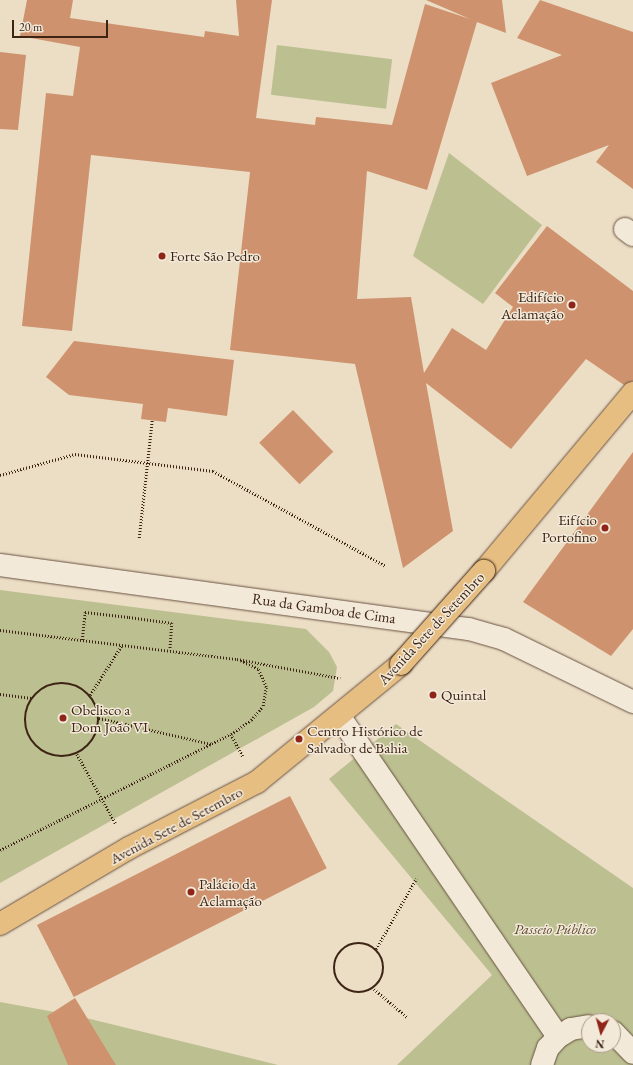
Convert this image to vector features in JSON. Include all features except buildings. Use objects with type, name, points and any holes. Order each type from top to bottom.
[{"type":"main road","name":"Avenida Sete de Setembro","points":[[0,924],[129,848],[257,782],[340,718],[401,664],[484,570],[633,393]]},
{"type":"street","name":"Rua da Gamboa de Cima","points":[[0,565],[469,629],[504,639],[633,702]]},
{"type":"street","points":[[340,718],[558,1037]]},
{"type":"street","points":[[542,1065],[548,1048],[558,1037],[571,1029],[581,1027]]},
{"type":"street","points":[[621,1040],[633,1053]]},
{"type":"path","points":[[139,538],[152,420]]},
{"type":"path","points":[[0,474],[75,454],[212,470],[386,566]]},
{"type":"path","points":[[82,640],[85,612],[121,616],[172,623],[170,650]]},
{"type":"path","points":[[0,630],[237,659],[379,685]]},
{"type":"path","points":[[90,695],[122,645]]},
{"type":"path","points":[[0,850],[101,798],[212,744],[251,720],[263,706],[266,687],[258,669],[237,659]]},
{"type":"path","points":[[66,683],[90,695],[99,718],[94,740],[77,754],[53,757],[33,743],[25,721],[32,698],[41,689],[66,683]]},
{"type":"path","points":[[0,694],[32,698]]},
{"type":"path","points":[[99,718],[212,744]]},
{"type":"path","points":[[77,754],[129,848]]},
{"type":"path","points":[[376,949],[431,852]]},
{"type":"path","points":[[352,945],[369,945],[376,949],[384,970],[374,989],[357,993],[342,986],[336,975],[335,962],[344,948],[352,945]]},
{"type":"path","points":[[374,989],[407,1017]]},
{"type":"green space","points":[[277,45],[392,59],[386,109],[271,95]]},
{"type":"green space","points":[[449,153],[542,225],[483,304],[413,256]]},
{"type":"green space","points":[[0,590],[306,629],[329,652],[337,667],[333,691],[314,707],[0,883]]},
{"type":"green space","name":"Passeio Público","points":[[396,724],[633,888],[633,1065],[397,1065],[492,975],[329,779]]},
{"type":"green space","points":[[0,1002],[82,1017],[278,1065],[0,1065]]},
{"type":"place","name":"Forte São Pedro","points":[[162,256]]},
{"type":"place","name":"Edifício Aclamação","points":[[572,305]]},
{"type":"place","name":"Eifício Portofino","points":[[605,528]]},
{"type":"place","name":"Quintal","points":[[433,695]]},
{"type":"place","name":"Obelisco a Dom João VI","points":[[63,718]]},
{"type":"place","name":"Centro Histórico de Salvador de Bahia","points":[[299,739]]},
{"type":"place","name":"Palácio da Aclamação","points":[[191,892]]}]
